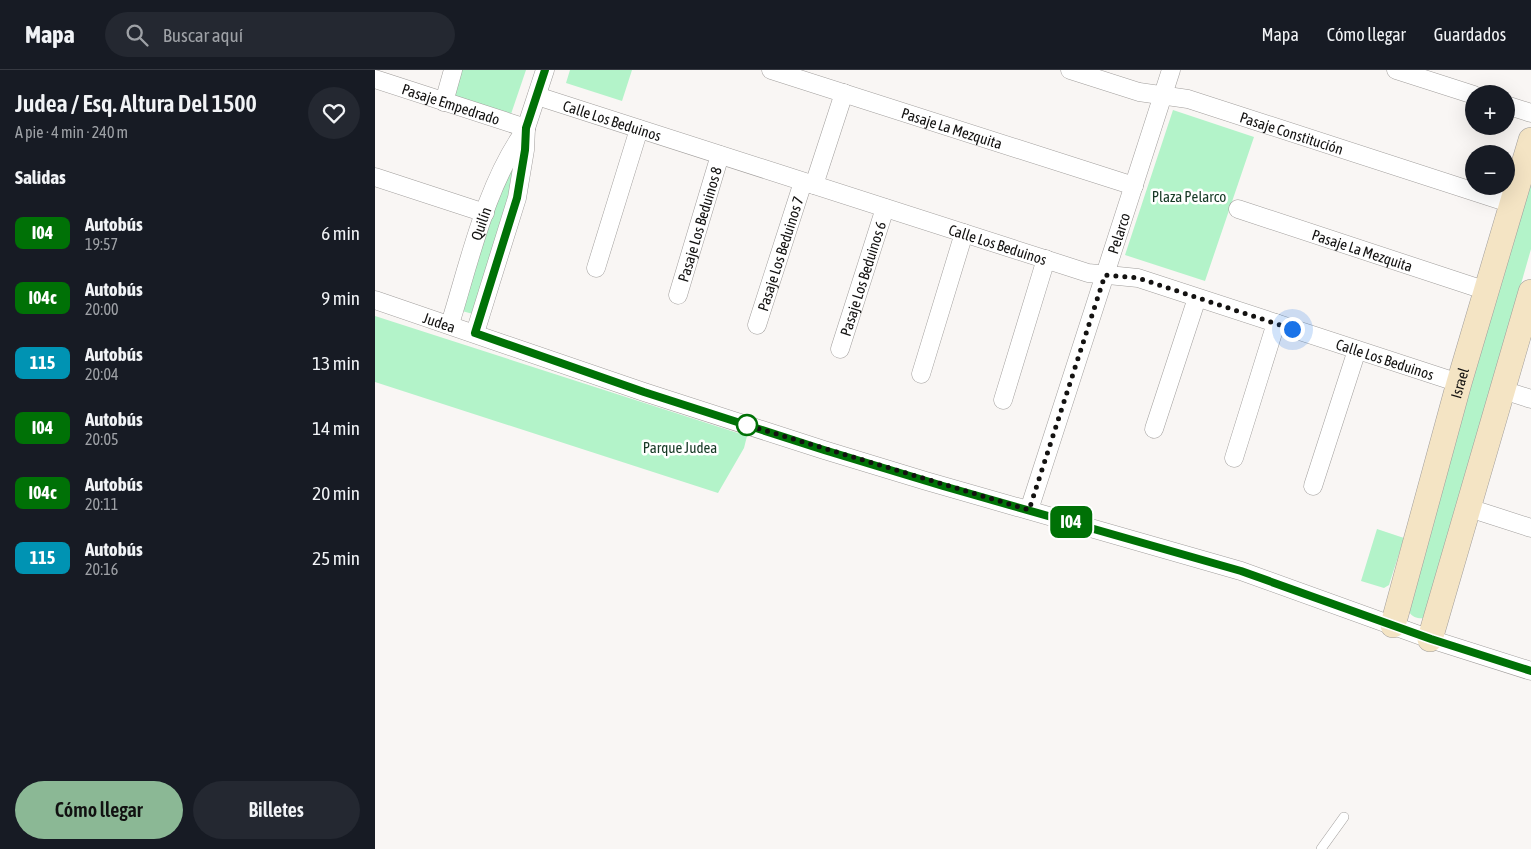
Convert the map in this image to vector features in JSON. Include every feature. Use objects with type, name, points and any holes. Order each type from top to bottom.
[{"type":"street","points":[[444,102],[453,70]]},
{"type":"street","name":"Quilín","points":[[450,324],[485,213],[507,161],[526,128],[545,70]]},
{"type":"street","name":"Pasaje La Mezquita","points":[[771,70],[1134,186]]},
{"type":"street","name":"Pasaje Constitución","points":[[1070,70],[1139,92],[1188,99],[1512,204]]},
{"type":"street","name":"Pelarco","points":[[1029,510],[1171,70]]},
{"type":"street","points":[[1395,70],[1465,92]]},
{"type":"street","name":"Pasaje Empedrado","points":[[375,79],[526,128]]},
{"type":"street","name":"Pasaje Los Beduinos 7","points":[[757,325],[844,93]]},
{"type":"street","name":"Calle Los Beduinos","points":[[537,96],[1046,260],[1088,273],[1138,278],[1459,383]]},
{"type":"street","points":[[1515,108],[1531,113]]},
{"type":"street","name":"Quilín","points":[[475,333],[517,198],[525,150],[526,128]]},
{"type":"street","points":[[596,268],[639,129]]},
{"type":"street","name":"Israel","points":[[1393,625],[1459,383],[1531,140]]},
{"type":"street","name":"Pasaje Los Beduinos 8","points":[[678,295],[720,155]]},
{"type":"street","points":[[375,177],[485,213]]},
{"type":"street","name":"Pasaje Los Beduinos 6","points":[[840,349],[885,208]]},
{"type":"street","name":"Pasaje La Mezquita","points":[[1238,209],[1487,292]]},
{"type":"street","points":[[921,374],[964,233]]},
{"type":"street","points":[[1003,400],[1046,260]]},
{"type":"street","points":[[1431,639],[1531,292]]},
{"type":"street","points":[[1154,429],[1197,298]]},
{"type":"street","name":"Judea","points":[[375,300],[450,324],[644,392],[759,429],[1241,571],[1431,639],[1531,671]]},
{"type":"street","points":[[1234,458],[1276,323]]},
{"type":"street","points":[[1313,486],[1357,350]]},
{"type":"street","points":[[1503,390],[1531,399]]},
{"type":"street","points":[[1469,508],[1531,528]]},
{"type":"lane","points":[[1321,849],[1344,817]]},
{"type":"green space","points":[[461,70],[526,70],[511,114],[453,96]]},
{"type":"green space","points":[[570,70],[632,70],[622,101],[566,83]]},
{"type":"green space","name":"Plaza Pelarco","points":[[1173,110],[1254,137],[1205,281],[1125,255]]},
{"type":"green space","points":[[516,158],[508,213],[473,314],[462,311],[492,208]]},
{"type":"green space","points":[[1531,168],[1531,249],[1426,618],[1416,618],[1409,612]]},
{"type":"green space","name":"Parque Judea","points":[[375,316],[747,436],[744,448],[718,493],[375,382]]},
{"type":"green space","points":[[1377,529],[1404,538],[1389,585],[1384,588],[1361,581]]},
{"type":"bus line","name":"I04","points":[[545,70],[526,128],[525,150],[517,198],[475,333],[644,392],[824,450],[1241,571],[1431,639],[1531,671]]},
{"type":"route","points":[[747,425],[740,423],[926,481],[1029,510],[1105,275],[1138,278],[1292,329]]}]
